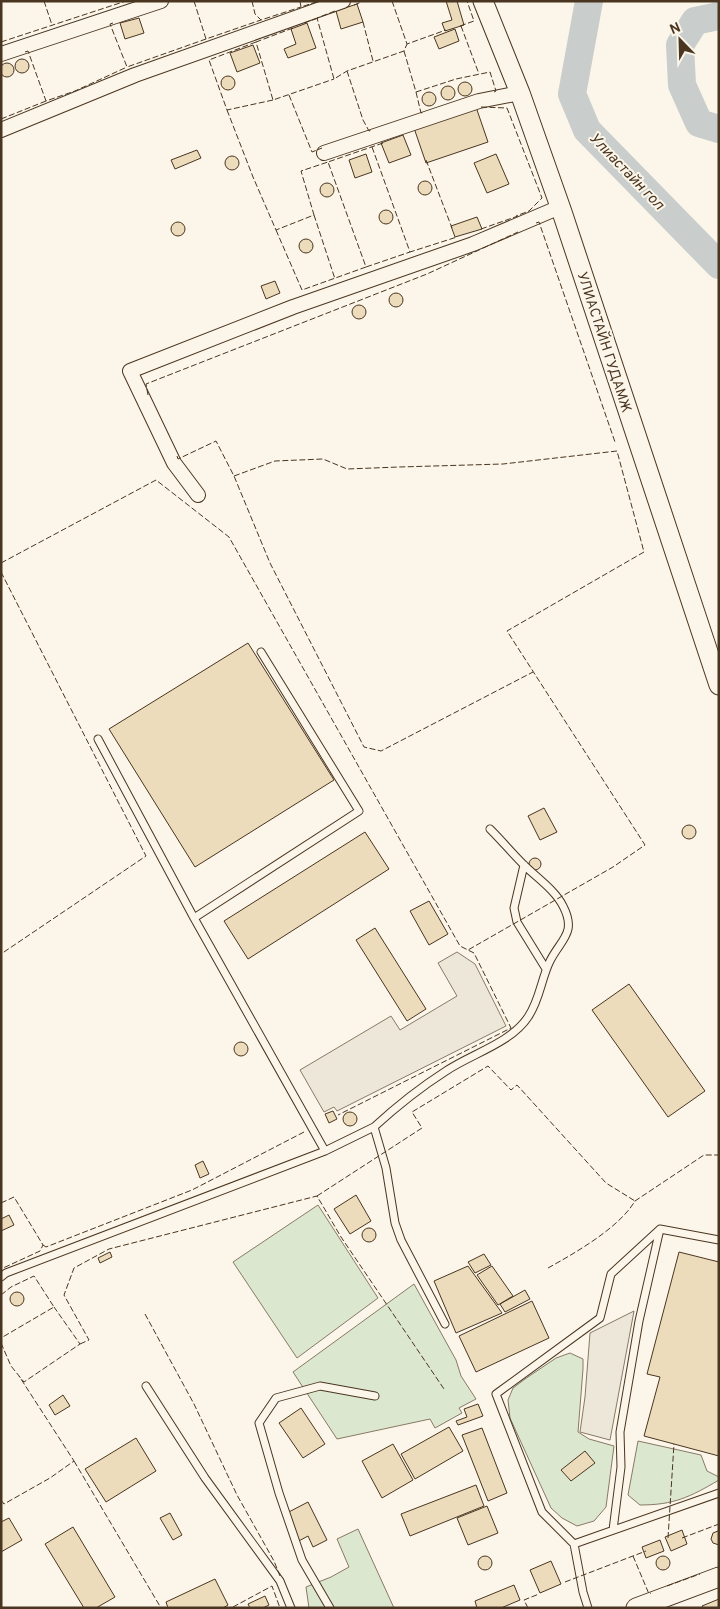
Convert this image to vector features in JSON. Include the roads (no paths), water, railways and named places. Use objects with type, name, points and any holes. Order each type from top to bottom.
[{"type":"main road","name":"УЛИАСТАЙН ГУДАМЖ","points":[[483,1],[520,93],[560,207],[719,686]]},
{"type":"main road","points":[[636,1608],[719,1577]]},
{"type":"street","points":[[1,54],[161,1]]},
{"type":"street","points":[[1,130],[136,75],[343,1]]},
{"type":"street","points":[[324,153],[479,101],[520,93]]},
{"type":"street","points":[[198,495],[174,463],[130,371],[292,307],[473,244],[560,207]]},
{"type":"lane","points":[[194,918],[359,811],[261,652]]},
{"type":"lane","points":[[98,739],[194,918],[325,1151]]},
{"type":"lane","points":[[1,1277],[6,1273],[325,1151],[374,1127],[412,1095],[447,1070],[507,1037],[520,1027],[536,1005],[546,969],[569,928],[566,915],[558,898],[490,829]]},
{"type":"lane","points":[[524,865],[514,908],[517,922],[546,969]]},
{"type":"lane","points":[[374,1127],[386,1168],[398,1232],[445,1324]]},
{"type":"lane","points":[[660,1229],[719,1240]]},
{"type":"lane","points":[[613,1530],[621,1467],[620,1432],[638,1321],[660,1229]]},
{"type":"lane","points":[[588,1608],[574,1544],[542,1512],[496,1394],[600,1318],[611,1274],[660,1229]]},
{"type":"lane","points":[[146,1386],[205,1478],[280,1581],[291,1608]]},
{"type":"lane","points":[[330,1608],[302,1560],[279,1493],[260,1423],[276,1398],[320,1386],[375,1396]]},
{"type":"lane","points":[[574,1544],[719,1493]]},
{"type":"waterway","name":"Улиастайн гол","points":[[589,1],[572,94],[587,130],[719,265]]},
{"type":"waterway","points":[[719,16],[695,21],[680,45],[682,85],[699,123],[719,129]]}]
